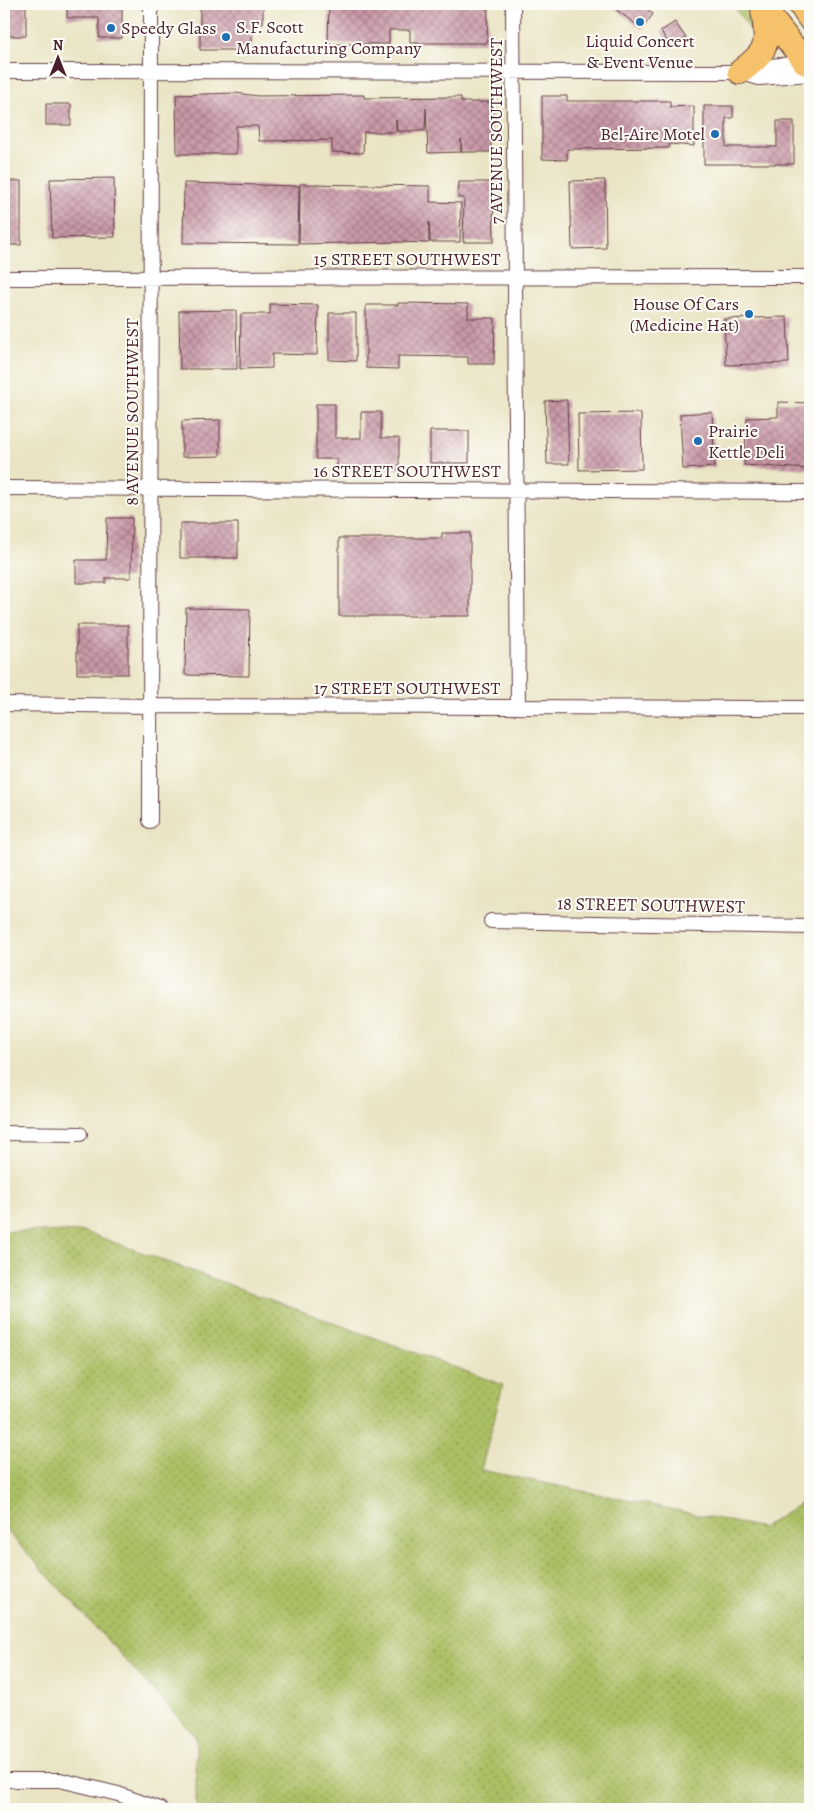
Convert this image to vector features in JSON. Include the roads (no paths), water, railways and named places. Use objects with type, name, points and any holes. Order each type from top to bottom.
[{"type":"highway","points":[[800,4],[810,19]]},
{"type":"highway","points":[[762,6],[809,67]]},
{"type":"highway","points":[[740,72],[758,58],[768,38],[762,6]]},
{"type":"street","name":"8 AVENUE SOUTHWEST","points":[[150,821],[151,4]]},
{"type":"street","name":"7 AVENUE SOUTHWEST","points":[[513,4],[518,707]]},
{"type":"street","points":[[4,71],[740,72],[757,67],[809,67]]},
{"type":"street","name":"15 STREET SOUTHWEST","points":[[4,278],[810,277]]},
{"type":"street","name":"16 STREET SOUTHWEST","points":[[4,488],[810,492]]},
{"type":"street","name":"17 STREET SOUTHWEST","points":[[4,704],[810,708]]},
{"type":"street","name":"18 STREET SOUTHWEST","points":[[491,920],[810,927]]},
{"type":"street","points":[[4,1133],[80,1134]]},
{"type":"street","points":[[4,1780],[60,1780],[118,1794],[160,1809]]},
{"type":"place","name":"Liquid Concert & Event Venue","points":[[640,22]]},
{"type":"place","name":"Speedy Glass","points":[[111,28]]},
{"type":"place","name":"S.F. Scott Manufacturing Company","points":[[226,37]]},
{"type":"place","name":"Bel-Aire Motel","points":[[715,134]]},
{"type":"place","name":"House Of Cars (Medicine Hat)","points":[[749,314]]},
{"type":"place","name":"Prairie Kettle Deli","points":[[698,441]]}]
